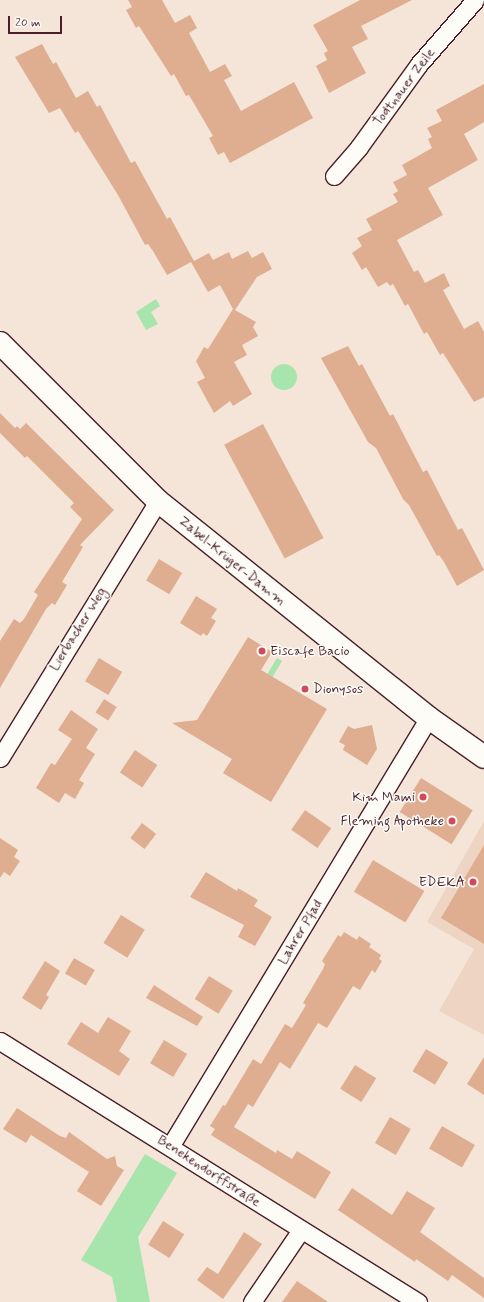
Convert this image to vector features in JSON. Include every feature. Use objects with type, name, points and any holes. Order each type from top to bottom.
[{"type":"street","name":"Todtnauer Zeile","points":[[334,176],[359,147],[419,64],[475,0]]},
{"type":"street","name":"Zabel-Krüger-Damm","points":[[0,343],[158,502],[429,718],[484,757]]},
{"type":"street","name":"Lierbacher Weg","points":[[0,758],[158,502]]},
{"type":"street","name":"Lahrer Pfad","points":[[171,1145],[429,718]]},
{"type":"street","name":"Benekendorffstraße","points":[[0,1040],[171,1145],[301,1230],[418,1302]]},
{"type":"street","points":[[252,1302],[301,1230]]},
{"type":"shaded area","points":[[484,821],[484,1035],[439,1011],[474,949],[427,922]]},
{"type":"green space","points":[[156,299],[160,306],[151,312],[158,324],[146,330],[136,312]]},
{"type":"green space","points":[[284,364],[293,368],[297,377],[293,386],[284,390],[275,386],[271,377],[275,368]]},
{"type":"green space","points":[[277,658],[282,661],[246,721],[241,718]]},
{"type":"green space","points":[[145,1154],[177,1173],[138,1237],[150,1302],[117,1302],[112,1277],[81,1260]]},
{"type":"building","points":[[128,0],[162,0],[175,23],[190,15],[197,28],[189,33],[210,72],[225,64],[232,76],[224,80],[241,111],[294,82],[313,118],[230,163],[224,152],[218,155],[209,138],[213,136],[189,95],[186,96],[174,74],[171,76],[139,26],[136,28],[126,10],[132,7]]},
{"type":"building","points":[[360,0],[412,0],[361,26],[368,39],[352,47],[366,73],[329,93],[316,66],[327,60],[324,53],[328,51],[313,25]]},
{"type":"building","points":[[42,44],[53,64],[56,62],[76,98],[88,91],[97,107],[100,105],[131,163],[135,161],[167,219],[170,217],[194,261],[209,253],[213,260],[229,252],[232,259],[248,251],[252,258],[263,252],[272,269],[257,277],[235,310],[256,322],[253,327],[258,336],[242,345],[247,355],[234,362],[252,394],[233,406],[230,401],[214,413],[197,382],[205,378],[196,361],[204,347],[208,349],[233,309],[220,285],[208,292],[191,262],[167,275],[148,244],[145,245],[118,195],[78,131],[75,133],[60,108],[49,113],[15,57]]},
{"type":"building","points":[[484,84],[484,122],[464,134],[478,160],[428,188],[443,215],[397,240],[414,272],[418,270],[425,283],[444,273],[450,286],[443,290],[464,329],[478,321],[484,332],[484,397],[474,402],[443,353],[440,355],[427,332],[424,334],[408,304],[405,306],[393,284],[390,286],[387,282],[378,287],[366,267],[362,270],[352,253],[362,246],[357,238],[372,230],[366,219],[398,202],[393,194],[398,191],[393,182],[407,175],[402,165],[432,148],[428,139],[432,137],[427,128],[442,121],[436,110]]},
{"type":"building","points":[[348,346],[359,366],[362,364],[390,416],[393,414],[423,472],[427,470],[458,530],[462,528],[484,570],[457,586],[444,562],[439,555],[437,556],[409,505],[403,499],[376,448],[368,442],[321,358]]},
{"type":"building","points":[[0,413],[15,428],[17,426],[20,429],[26,423],[114,510],[80,545],[83,547],[62,582],[67,585],[55,605],[52,603],[46,609],[0,688],[0,641],[14,619],[20,623],[24,619],[38,595],[34,592],[82,519],[70,507],[74,503],[27,456],[25,458],[0,433]]},
{"type":"building","points":[[263,424],[324,538],[285,559],[224,445]]},
{"type":"building","points":[[159,559],[182,573],[169,594],[146,580]]},
{"type":"building","points":[[196,596],[217,609],[211,618],[216,621],[207,636],[203,633],[201,636],[180,623]]},
{"type":"building","points":[[248,637],[272,652],[261,670],[327,709],[271,802],[223,773],[232,759],[172,723],[197,720]]},
{"type":"building","points":[[99,658],[122,672],[108,695],[85,681]]},
{"type":"building","points":[[104,699],[117,707],[108,721],[96,713]]},
{"type":"building","points":[[71,710],[98,729],[86,748],[95,754],[79,780],[84,783],[75,799],[65,793],[59,803],[36,788],[51,763],[55,765],[72,739],[58,730]]},
{"type":"building","points":[[372,725],[377,749],[367,765],[343,750],[345,745],[339,742],[348,726],[354,729]]},
{"type":"building","points":[[135,750],[157,765],[142,787],[120,772]]},
{"type":"building","points":[[421,778],[473,810],[452,844],[400,812]]},
{"type":"building","points":[[305,810],[331,828],[317,848],[291,830]]},
{"type":"building","points":[[142,823],[156,834],[144,849],[130,838]]},
{"type":"building","points":[[0,838],[18,850],[14,857],[20,861],[10,876],[4,872],[0,878]]},
{"type":"building","name":"EDEKA","points":[[484,845],[484,944],[441,918]]},
{"type":"building","points":[[373,860],[424,891],[405,923],[354,892]]},
{"type":"building","points":[[206,872],[237,891],[238,888],[258,900],[254,906],[272,917],[255,946],[238,937],[244,925],[190,897]]},
{"type":"building","points":[[121,915],[145,930],[127,958],[104,943]]},
{"type":"building","points":[[344,932],[357,940],[359,936],[371,944],[369,947],[381,955],[379,959],[382,961],[375,973],[372,970],[360,990],[353,986],[327,1028],[318,1023],[290,1069],[280,1062],[253,1107],[248,1104],[234,1127],[276,1153],[277,1150],[292,1159],[297,1151],[331,1172],[315,1199],[211,1135],[215,1129],[210,1126],[223,1105],[225,1106],[253,1059],[261,1064],[285,1024],[292,1028],[306,1005],[303,1003],[323,969],[325,964],[322,961],[338,935],[341,937]]},
{"type":"building","points":[[74,958],[95,970],[86,986],[65,974]]},
{"type":"building","points":[[45,961],[60,971],[46,995],[49,997],[41,1010],[22,998]]},
{"type":"building","points":[[209,976],[233,991],[218,1014],[195,999]]},
{"type":"building","points":[[154,985],[203,1017],[197,1026],[146,998]]},
{"type":"building","points":[[108,1017],[131,1031],[119,1051],[130,1059],[119,1076],[67,1044],[81,1022],[98,1033]]},
{"type":"building","points":[[164,1040],[187,1054],[173,1077],[150,1063]]},
{"type":"building","points":[[426,1049],[448,1062],[435,1085],[413,1071]]},
{"type":"building","points":[[484,1057],[484,1095],[467,1084]]},
{"type":"building","points":[[355,1065],[376,1078],[361,1102],[340,1089]]},
{"type":"building","points":[[17,1108],[60,1136],[66,1138],[69,1132],[107,1159],[115,1156],[117,1166],[124,1170],[101,1206],[77,1191],[89,1172],[31,1135],[26,1143],[3,1129]]},
{"type":"building","points":[[390,1117],[411,1129],[396,1155],[375,1143]]},
{"type":"building","points":[[442,1126],[475,1145],[462,1168],[429,1149]]},
{"type":"building","points":[[352,1188],[392,1215],[407,1191],[435,1208],[420,1232],[484,1278],[484,1298],[452,1275],[448,1281],[416,1259],[415,1262],[338,1210]]},
{"type":"building","points":[[163,1221],[184,1234],[169,1258],[148,1245]]},
{"type":"building","points":[[244,1232],[262,1244],[223,1299],[197,1280],[207,1267],[218,1274]]},
{"type":"building","points":[[297,1281],[328,1302],[282,1302]]},
{"type":"place","name":"Eiscafe Bacio","points":[[262,651]]},
{"type":"place","name":"Dionysos","points":[[305,689]]},
{"type":"place","name":"Kim Mami","points":[[423,797]]},
{"type":"place","name":"Fleming Apotheke","points":[[452,821]]},
{"type":"place","name":"EDEKA","points":[[473,882]]}]
